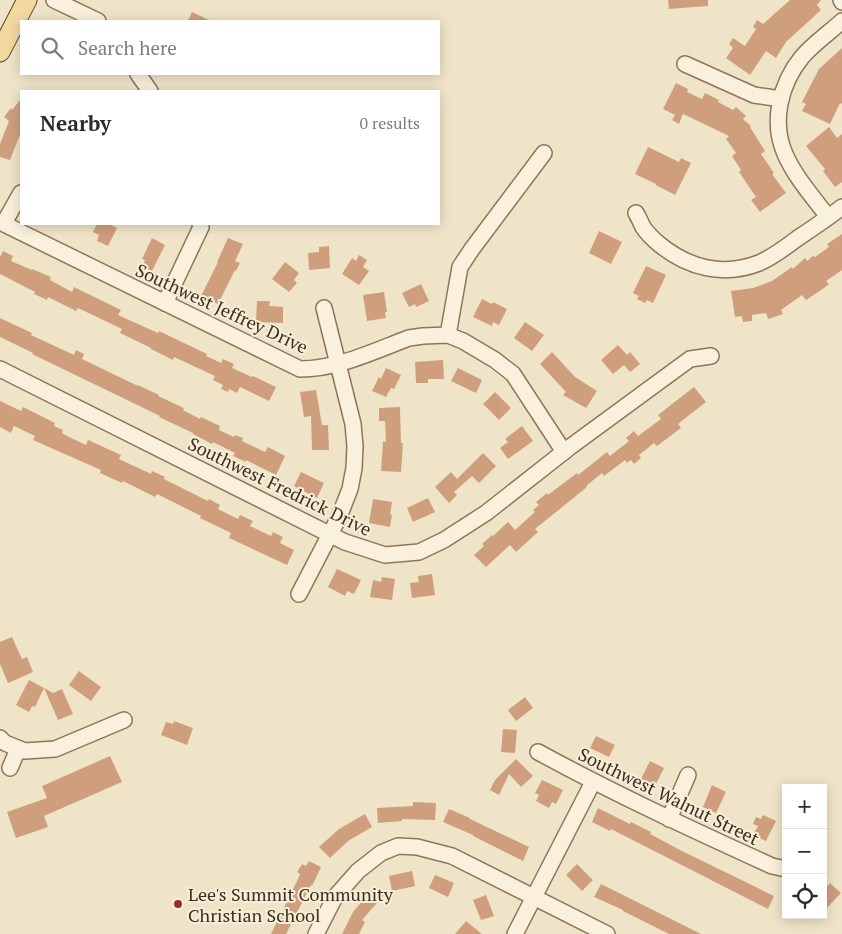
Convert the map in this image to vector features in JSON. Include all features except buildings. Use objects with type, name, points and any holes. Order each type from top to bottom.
[{"type":"main road","points":[[0,52],[27,0]]},
{"type":"street","points":[[54,0],[96,20]]},
{"type":"street","points":[[828,217],[796,174],[784,153],[778,128],[778,114],[780,99],[794,68],[804,56],[842,22]]},
{"type":"street","points":[[685,64],[754,95],[780,99]]},
{"type":"street","points":[[139,75],[149,90]]},
{"type":"street","points":[[448,336],[460,267],[472,248],[544,153]]},
{"type":"street","points":[[2,223],[20,195]]},
{"type":"street","points":[[636,214],[644,228],[669,252],[680,259],[696,265],[718,269],[760,263],[781,251],[842,207]]},
{"type":"street","name":"Southwest Jeffrey Drive","points":[[2,223],[300,369],[330,366],[409,338],[448,336],[463,341],[495,360],[513,374],[564,452]]},
{"type":"street","points":[[165,303],[200,225]]},
{"type":"street","points":[[299,594],[339,516],[350,488],[354,468],[353,424],[324,308]]},
{"type":"street","name":"Southwest Fredrick Drive","points":[[0,369],[345,542],[385,556],[419,552],[444,540],[486,513],[564,452],[690,359],[711,356]]},
{"type":"street","points":[[0,738],[5,743],[25,751],[55,749],[124,720]]},
{"type":"street","points":[[10,768],[18,748]]},
{"type":"street","name":"Southwest Walnut Street","points":[[538,752],[593,782],[669,819],[772,866],[782,868]]},
{"type":"street","points":[[669,819],[688,775]]},
{"type":"street","points":[[515,934],[593,782]]},
{"type":"street","points":[[316,934],[335,897],[358,871],[381,853],[398,846],[417,847],[452,856],[607,934]]},
{"type":"place","name":"Lee's Summit Community Christian School","points":[[178,904]]}]
